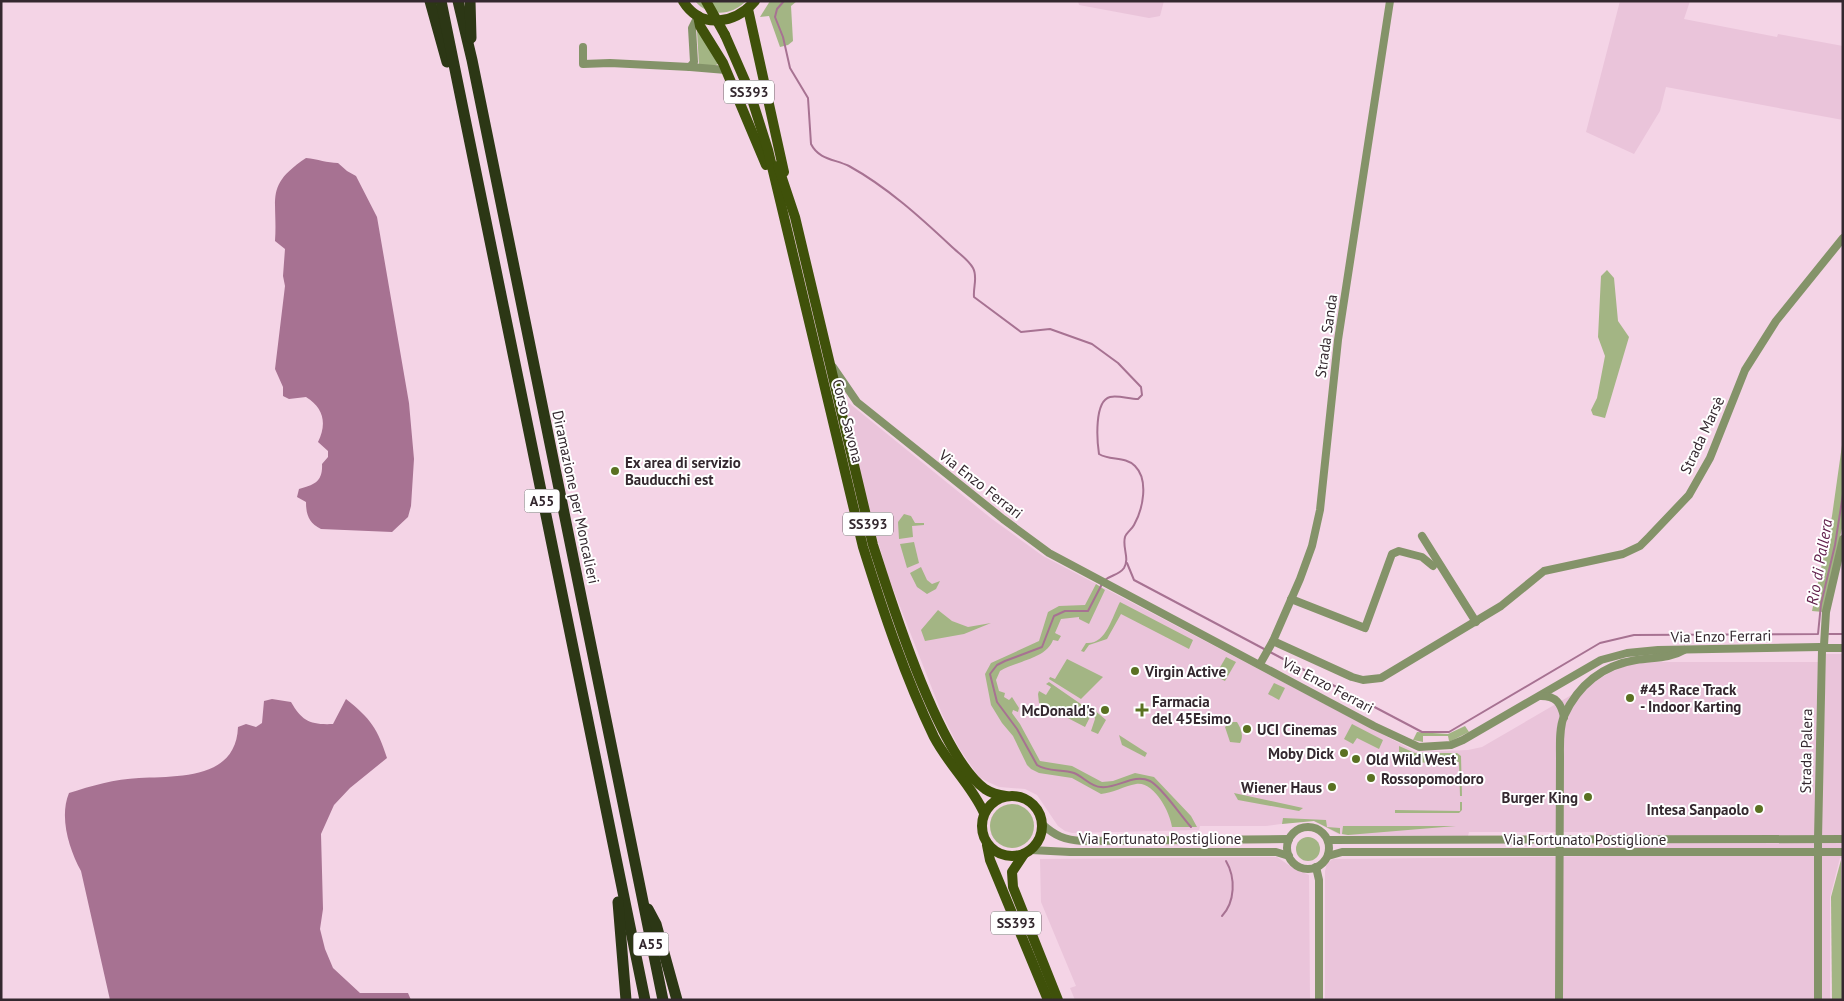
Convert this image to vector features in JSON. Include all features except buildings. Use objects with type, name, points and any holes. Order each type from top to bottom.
[{"type":"highway","points":[[430,1],[467,130]]},
{"type":"highway","name":"A55","points":[[441,1],[645,1000]]},
{"type":"highway","name":"Diramazione per Moncalieri","points":[[458,1],[472,60],[663,1000]]},
{"type":"highway","points":[[470,1],[472,60]]},
{"type":"highway","points":[[619,875],[618,899],[626,1000]]},
{"type":"highway","points":[[641,894],[656,924],[677,1000]]},
{"type":"main road","points":[[683,1],[687,8],[708,21],[720,21],[741,14],[751,5]]},
{"type":"main road","name":"Corso Savona","points":[[706,1],[728,35]]},
{"type":"main road","name":"Corso Savona","points":[[711,1],[752,84],[831,364],[873,545],[901,627],[935,714],[954,750],[976,780],[992,793],[1014,796],[1030,802],[1040,816],[1042,824]]},
{"type":"main road","points":[[751,5],[790,219]]},
{"type":"main road","points":[[698,16],[700,26],[726,70],[790,219]]},
{"type":"main road","name":"Corso Savona","points":[[790,219],[863,547],[876,588],[935,737],[955,772],[976,798],[984,814],[982,831],[990,860],[1048,1000]]},
{"type":"main road","points":[[984,814],[997,800],[1006,796]]},
{"type":"main road","name":"SS393","points":[[1042,824],[1041,834],[1012,872],[1013,887],[1058,1000]]},
{"type":"main road","points":[[987,844],[995,852],[1004,856],[1028,852]]},
{"type":"street","name":"Strada Sanda","points":[[1260,664],[1272,643],[1312,546],[1320,510],[1338,340],[1390,1]]},
{"type":"street","points":[[690,67],[694,62],[692,28],[698,16]]},
{"type":"street","points":[[583,47],[583,64],[610,63],[726,70]]},
{"type":"street","name":"Strada Marsè","points":[[1272,643],[1352,677],[1372,680],[1381,678],[1501,606],[1529,581],[1544,571],[1602,560],[1623,554],[1640,546],[1670,517],[1689,495],[1710,458],[1746,370],[1776,321],[1843,238]]},
{"type":"street","name":"Via Enzo Ferrari","points":[[831,364],[852,397],[871,414],[1036,544],[1374,726],[1419,747],[1451,745],[1541,696],[1601,660],[1641,651],[1843,648]]},
{"type":"street","points":[[1422,536],[1476,622]]},
{"type":"street","name":"Strada Palera","points":[[1818,1000],[1818,839],[1823,647],[1826,612],[1843,539]]},
{"type":"street","points":[[1291,599],[1365,628],[1392,554],[1399,551],[1422,558],[1433,566]]},
{"type":"street","points":[[1559,1000],[1559,841],[1561,733],[1564,716],[1586,683],[1604,670],[1623,662],[1674,656],[1684,650]]},
{"type":"street","points":[[1541,696],[1551,696],[1557,700],[1564,716]]},
{"type":"street","name":"Via Fortunato Postiglione","points":[[1042,824],[1064,840],[1289,839]]},
{"type":"street","points":[[1309,827],[1322,832],[1328,840],[1328,856],[1316,867],[1304,868],[1298,866],[1289,856],[1289,839],[1300,828],[1309,827]]},
{"type":"street","name":"Via Fortunato Postiglione","points":[[1328,840],[1843,839]]},
{"type":"street","name":"Via Fortunato Postiglione","points":[[1028,852],[1276,852],[1289,856]]},
{"type":"street","name":"Via Fortunato Postiglione","points":[[1328,856],[1342,852],[1843,852]]},
{"type":"street","points":[[1316,867],[1319,880],[1319,1000]]},
{"type":"shaded area","points":[[1078,1],[1164,1],[1160,16],[1149,18],[1079,5]]},
{"type":"shaded area","points":[[1620,1],[1690,1],[1684,19],[1777,37],[1778,34],[1843,46],[1843,120],[1666,87],[1660,111],[1634,154],[1586,132]]},
{"type":"shaded area","points":[[306,158],[338,163],[356,176],[377,217],[409,403],[414,459],[411,506],[408,517],[392,532],[321,529],[309,518],[306,502],[297,497],[299,489],[313,484],[319,479],[322,464],[328,457],[328,451],[318,442],[323,423],[317,406],[306,397],[289,399],[283,396],[283,387],[275,369],[285,286],[283,276],[285,249],[275,241],[276,194],[284,177]]},
{"type":"shaded area","points":[[844,399],[992,519],[1043,556],[1416,752],[1468,750],[1482,747],[1611,672],[1631,664],[1645,662],[1818,662],[1816,730],[1824,730],[1826,654],[1843,654],[1843,858],[1840,858],[1830,897],[1830,1000],[1325,1000],[1325,871],[1327,863],[1333,859],[1606,856],[1606,832],[1469,832],[1468,836],[1348,835],[1338,834],[1314,821],[1266,826],[1200,826],[1199,830],[1072,833],[1065,831],[1058,826],[1037,795],[1025,789],[999,787],[979,777],[959,748],[942,714],[888,576],[867,503]]},
{"type":"shaded area","points":[[272,699],[291,702],[303,718],[318,724],[333,724],[346,699],[367,718],[380,739],[387,758],[350,788],[334,805],[321,834],[323,909],[320,929],[325,949],[333,968],[360,993],[408,993],[411,1000],[110,1000],[81,871],[69,843],[67,833],[65,812],[69,793],[112,781],[187,775],[202,772],[216,766],[227,757],[235,744],[238,727],[246,724],[256,727],[262,723],[264,701]]},
{"type":"shaded area","points":[[1277,857],[1293,868],[1309,875],[1310,1000],[1075,1000],[1070,988],[1076,986],[1041,902],[1040,859]]},
{"type":"green space","points":[[695,1],[746,1],[734,10],[720,13],[706,10]]},
{"type":"green space","points":[[770,1],[797,1],[791,6],[793,41],[788,45],[780,47],[769,16],[760,17]]},
{"type":"green space","points":[[700,30],[720,63],[714,66],[699,65],[697,31]]},
{"type":"green space","points":[[1607,270],[1614,278],[1618,321],[1629,337],[1605,418],[1593,415],[1591,410],[1597,398],[1605,356],[1598,337],[1601,276]]},
{"type":"green space","points":[[1843,438],[1843,524],[1823,612],[1812,611],[1832,516]]},
{"type":"green space","points":[[904,514],[911,516],[915,523],[924,523],[924,525],[912,526],[913,537],[899,539],[898,522]]},
{"type":"green space","points":[[914,542],[919,563],[907,568],[900,544]]},
{"type":"green space","points":[[921,567],[927,580],[932,584],[940,581],[936,589],[927,594],[917,587],[910,573]]},
{"type":"green space","points":[[1096,584],[1105,590],[1089,624],[1079,619],[1079,617],[1061,619],[1055,633],[1061,636],[1058,641],[1053,640],[1037,656],[1000,671],[996,680],[999,691],[1005,693],[1004,697],[1009,700],[1012,697],[1019,708],[1018,712],[1013,710],[1012,713],[1040,761],[1072,766],[1102,782],[1113,781],[1135,773],[1154,777],[1191,816],[1197,827],[1172,827],[1160,799],[1155,792],[1143,784],[1136,784],[1101,794],[1072,778],[1039,773],[1031,769],[1027,765],[1013,736],[991,705],[985,674],[991,663],[1039,641],[1048,612],[1059,606],[1085,605]]},
{"type":"green space","points":[[1120,602],[1193,640],[1189,649],[1121,614],[1107,639],[1089,645],[1084,652],[1081,651],[1086,643],[1099,640],[1108,629]]},
{"type":"green space","points":[[938,610],[952,621],[968,627],[991,623],[964,634],[925,641],[921,630]]},
{"type":"green space","points":[[1226,657],[1236,662],[1225,681],[1215,676]]},
{"type":"green space","points":[[1067,659],[1103,677],[1081,699],[1049,679],[1050,677],[1055,679]]},
{"type":"green space","points":[[1049,682],[1088,709],[1090,717],[1085,727],[1039,703],[1039,691],[1046,695],[1051,687],[1046,684]]},
{"type":"green space","points":[[1274,683],[1285,688],[1279,700],[1268,694]]},
{"type":"green space","points":[[1092,708],[1106,720],[1098,734],[1091,731],[1095,719]]},
{"type":"green space","points":[[1230,722],[1237,722],[1240,727],[1242,735],[1240,743],[1230,742],[1225,727]]},
{"type":"green space","points":[[1352,724],[1383,740],[1379,749],[1357,738],[1353,744],[1344,739]]},
{"type":"green space","points":[[1465,726],[1469,732],[1451,741],[1449,741],[1448,736],[1423,736],[1423,742],[1413,740],[1417,732],[1448,734]]},
{"type":"green space","points":[[1119,735],[1147,753],[1145,757],[1122,745]]},
{"type":"green space","points":[[1399,746],[1415,753],[1457,753],[1461,756],[1462,796],[1460,796],[1459,762],[1399,763]]},
{"type":"green space","points":[[1234,793],[1303,808],[1299,811],[1238,800]]},
{"type":"green space","points":[[1460,802],[1462,802],[1462,810],[1459,813],[1395,813],[1395,810],[1460,811]]},
{"type":"green space","points":[[1012,804],[1024,808],[1030,814],[1034,826],[1030,838],[1024,844],[1012,848],[1000,844],[994,838],[990,826],[994,814],[1000,808]]},
{"type":"green space","points":[[1283,818],[1326,820],[1327,827],[1340,828],[1340,834],[1314,821],[1282,824]]},
{"type":"green space","points":[[1343,826],[1456,826],[1348,835],[1342,834]]},
{"type":"green space","points":[[1308,837],[1317,840],[1320,849],[1317,858],[1308,861],[1299,858],[1296,849],[1299,840]]},
{"type":"green space","points":[[1841,860],[1843,1000],[1832,1000],[1831,897]]},
{"type":"waterway","points":[[784,1],[777,9],[775,17],[783,37],[790,68],[808,98],[811,144],[814,149],[823,156],[849,166],[877,183],[927,224],[966,259],[973,268],[975,278],[974,297],[1021,332],[1050,329],[1092,344],[1118,363],[1141,387],[1142,395],[1138,399],[1110,397],[1105,400],[1099,413],[1097,431],[1099,454],[1131,463],[1139,472],[1143,487],[1140,511],[1134,525],[1125,537],[1126,564],[1120,572],[1105,580]]},
{"type":"waterway","name":"Rio di Pallera","points":[[1270,652],[1422,732],[1449,732],[1600,643],[1634,635],[1818,634],[1821,604],[1835,545],[1843,494]]},
{"type":"waterway","points":[[1127,563],[1134,580],[1266,650]]},
{"type":"waterway","points":[[1102,584],[1088,611],[1065,611],[1054,616],[1042,647],[997,665],[990,674],[997,702],[1017,729],[1037,765],[1045,769],[1074,773],[1097,787],[1113,786],[1138,779],[1150,781],[1165,795],[1191,827]]},
{"type":"waterway","points":[[1829,634],[1843,634]]},
{"type":"waterway","points":[[1222,916],[1230,904],[1233,890],[1233,882],[1226,861]]},
{"type":"place","name":"Ex area di servizio Bauducchi est","points":[[615,471]]},
{"type":"place","name":"Virgin Active","points":[[1135,671]]},
{"type":"place","name":"#45 Race Track - Indoor Karting","points":[[1630,698]]},
{"type":"place","name":"McDonald's","points":[[1105,710]]},
{"type":"place","name":"Farmacia del 45Esimo","points":[[1142,710]]},
{"type":"place","name":"UCI Cinemas","points":[[1247,729]]},
{"type":"place","name":"Moby Dick","points":[[1344,753]]},
{"type":"place","name":"Old Wild West","points":[[1356,759]]},
{"type":"place","name":"Rossopomodoro","points":[[1371,778]]},
{"type":"place","name":"Wiener Haus","points":[[1332,787]]},
{"type":"place","name":"Burger King","points":[[1588,797]]},
{"type":"place","name":"Intesa Sanpaolo","points":[[1759,809]]}]
